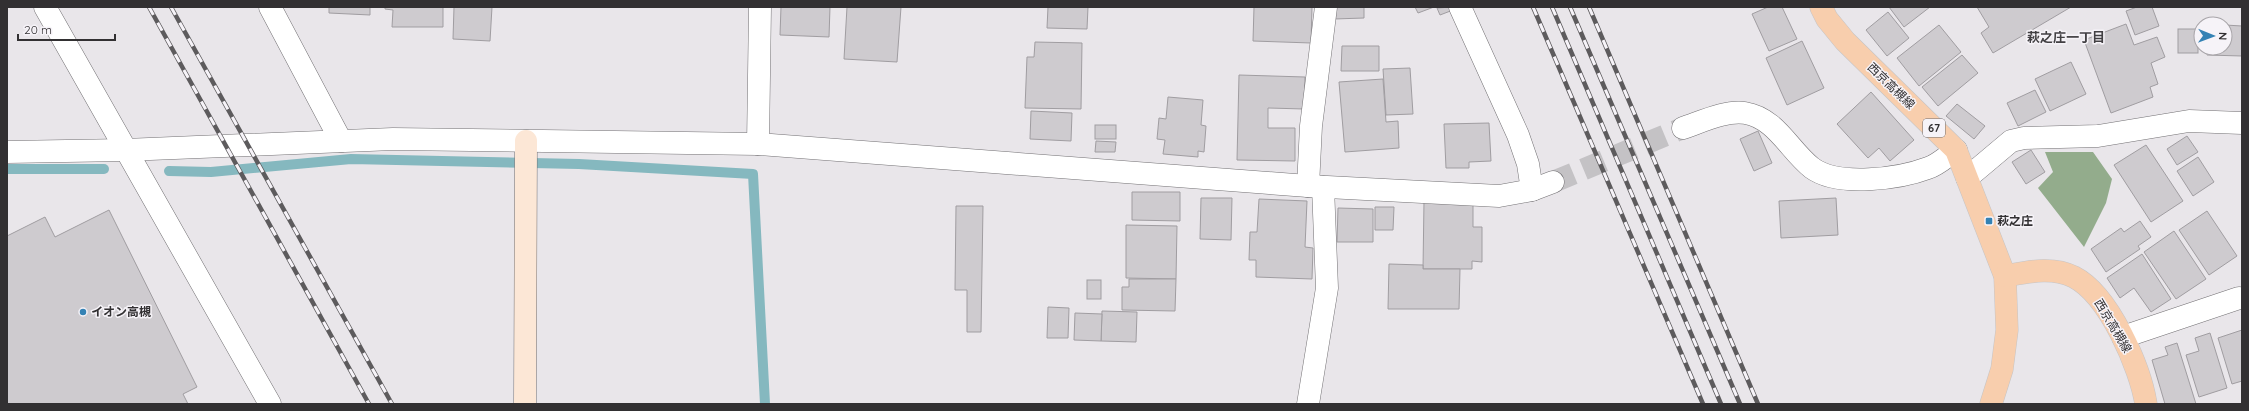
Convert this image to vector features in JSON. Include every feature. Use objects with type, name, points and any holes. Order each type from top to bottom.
[{"type":"main road","name":"西京高槻線","points":[[1821,7],[1827,19],[1845,41],[1956,150],[2005,276],[2007,330],[2002,369],[1991,404]]},
{"type":"main road","name":"西京高槻線","points":[[2005,276],[2042,270],[2074,277],[2096,295],[2123,337],[2136,366],[2146,404]]},
{"type":"street","points":[[45,7],[270,404]]},
{"type":"street","points":[[270,7],[341,141]]},
{"type":"street","points":[[758,144],[760,7]]},
{"type":"street","points":[[1308,404],[1327,288],[1311,126],[1326,7]]},
{"type":"street","points":[[1460,7],[1518,136],[1528,164],[1532,190]]},
{"type":"street","points":[[1683,128],[1727,114],[1744,113],[1764,118],[1812,167],[1824,175],[1841,178],[1892,178],[1929,168],[1956,150]]},
{"type":"street","points":[[1967,178],[2011,141],[2024,138],[2098,136],[2190,121],[2242,123]]},
{"type":"street","points":[[7,152],[125,150],[393,139],[758,144],[1316,186],[1499,196],[1532,190],[1553,182]]},
{"type":"street","points":[[525,404],[526,141]]},
{"type":"street","points":[[2123,337],[2239,298]]},
{"type":"green space","points":[[2045,152],[2093,152],[2112,179],[2106,203],[2084,247],[2038,188],[2053,172]]},
{"type":"building","points":[[329,7],[370,7],[370,15],[329,13]]},
{"type":"building","points":[[385,7],[443,7],[443,27],[392,27],[393,10],[385,9]]},
{"type":"building","points":[[454,7],[492,7],[490,41],[453,39]]},
{"type":"building","points":[[781,7],[830,7],[829,37],[780,35]]},
{"type":"building","points":[[847,7],[901,7],[897,62],[844,59]]},
{"type":"building","points":[[1048,7],[1088,7],[1087,29],[1047,28]]},
{"type":"building","points":[[1254,7],[1312,7],[1311,43],[1253,41]]},
{"type":"building","points":[[1333,7],[1364,7],[1364,18],[1334,19]]},
{"type":"building","points":[[1415,7],[1434,7],[1418,13]]},
{"type":"building","points":[[1452,7],[1453,10],[1440,15],[1437,8]]},
{"type":"building","points":[[1768,7],[1782,7],[1797,39],[1769,51],[1752,14]]},
{"type":"building","points":[[1889,7],[1930,7],[1904,27]]},
{"type":"building","points":[[1977,7],[2071,7],[1993,53],[1981,33],[1989,27]]},
{"type":"building","points":[[2137,7],[2152,7],[2159,26],[2135,35],[2126,11]]},
{"type":"building","points":[[1888,12],[1909,38],[1887,56],[1866,30]]},
{"type":"building","points":[[2126,24],[2134,45],[2157,37],[2165,57],[2151,63],[2158,84],[2150,87],[2153,97],[2111,113],[2084,40]]},
{"type":"building","points":[[1939,25],[1961,52],[1919,86],[1897,58]]},
{"type":"building","points":[[2233,25],[2242,26],[2242,56],[2233,56]]},
{"type":"building","points":[[2178,29],[2193,29],[2193,53],[2178,53]]},
{"type":"building","points":[[1802,41],[1824,88],[1787,105],[1766,58]]},
{"type":"building","points":[[1035,42],[1082,43],[1081,109],[1025,108],[1027,57],[1034,57]]},
{"type":"building","points":[[1342,46],[1379,46],[1379,71],[1341,71]]},
{"type":"building","points":[[1962,55],[1978,73],[1938,106],[1922,87]]},
{"type":"building","points":[[2071,62],[2086,94],[2050,111],[2035,79]]},
{"type":"building","points":[[1410,68],[1413,114],[1386,115],[1383,69]]},
{"type":"building","points":[[1239,75],[1305,77],[1304,109],[1268,108],[1268,128],[1295,128],[1295,161],[1237,160]]},
{"type":"building","points":[[1383,79],[1386,122],[1398,121],[1399,148],[1345,152],[1339,82]]},
{"type":"building","points":[[2035,90],[2046,112],[2018,126],[2007,103]]},
{"type":"building","points":[[1871,92],[1914,140],[1890,161],[1879,148],[1868,158],[1837,124]]},
{"type":"building","points":[[1168,97],[1203,100],[1201,125],[1206,126],[1204,152],[1198,151],[1198,157],[1163,154],[1165,140],[1157,139],[1159,118],[1166,119]]},
{"type":"building","points":[[1957,104],[1985,126],[1974,139],[1946,116]]},
{"type":"building","points":[[1031,111],[1072,113],[1071,141],[1030,139]]},
{"type":"building","points":[[1489,123],[1491,161],[1469,162],[1469,168],[1446,168],[1444,124]]},
{"type":"building","points":[[1095,125],[1116,125],[1116,139],[1095,139]]},
{"type":"building","points":[[1758,131],[1772,163],[1754,171],[1740,139]]},
{"type":"building","points":[[2187,136],[2198,152],[2177,165],[2167,149]]},
{"type":"building","points":[[1096,141],[1116,142],[1115,152],[1095,152]]},
{"type":"building","points":[[2146,145],[2183,201],[2151,222],[2114,165]]},
{"type":"building","points":[[2031,150],[2045,172],[2026,184],[2012,162]]},
{"type":"building","points":[[2198,157],[2214,182],[2193,196],[2177,171]]},
{"type":"building","points":[[1132,192],[1180,192],[1180,221],[1132,220]]},
{"type":"building","points":[[1201,198],[1232,198],[1231,240],[1200,239]]},
{"type":"building","points":[[1836,198],[1838,235],[1781,238],[1779,201]]},
{"type":"building","points":[[1259,199],[1307,201],[1305,247],[1313,248],[1312,279],[1256,277],[1256,260],[1249,260],[1250,232],[1257,232]]},
{"type":"building","points":[[1424,201],[1473,202],[1473,227],[1482,227],[1482,262],[1472,261],[1472,269],[1423,269]]},
{"type":"building","points":[[956,206],[983,206],[981,332],[967,332],[967,290],[955,290]]},
{"type":"building","points":[[1375,207],[1394,207],[1393,230],[1375,230]]},
{"type":"building","points":[[1338,208],[1373,209],[1373,242],[1337,242]]},
{"type":"building","name":"イオン高槻","points":[[109,210],[197,387],[183,394],[188,404],[7,404],[7,236],[45,217],[55,237]]},
{"type":"building","points":[[2207,211],[2237,256],[2209,275],[2179,230]]},
{"type":"building","points":[[2140,221],[2151,237],[2138,246],[2140,249],[2106,272],[2091,249],[2121,228],[2124,232]]},
{"type":"building","points":[[1126,225],[1177,226],[1176,279],[1126,278]]},
{"type":"building","points":[[2174,231],[2206,279],[2176,299],[2144,252]]},
{"type":"building","points":[[2142,254],[2171,299],[2151,312],[2134,288],[2120,298],[2107,278]]},
{"type":"building","points":[[1389,264],[1423,265],[1423,269],[1460,269],[1459,309],[1388,309]]},
{"type":"building","points":[[1129,279],[1176,279],[1175,311],[1122,310],[1122,287],[1129,287]]},
{"type":"building","points":[[1087,280],[1101,280],[1101,299],[1087,299]]},
{"type":"building","points":[[1048,307],[1069,308],[1068,338],[1047,338]]},
{"type":"building","points":[[1102,311],[1137,312],[1136,342],[1101,341]]},
{"type":"building","points":[[1075,313],[1102,314],[1101,341],[1074,340]]},
{"type":"building","points":[[2242,330],[2242,381],[2232,384],[2218,338]]},
{"type":"building","points":[[2210,333],[2227,388],[2199,397],[2186,355],[2199,351],[2195,338]]},
{"type":"building","points":[[2177,343],[2196,404],[2165,404],[2152,360],[2168,355],[2165,347]]},
{"type":"waterway","points":[[169,171],[211,172],[351,159],[579,164],[753,174],[765,404]]},
{"type":"waterway","points":[[7,169],[104,169]]},
{"type":"tunnel","points":[[1553,182],[1683,128]]},
{"type":"railway","points":[[149,7],[369,404]]},
{"type":"railway","points":[[171,7],[392,404]]},
{"type":"railway","points":[[1533,7],[1703,404]]},
{"type":"railway","points":[[1552,7],[1721,404]]},
{"type":"railway","points":[[1570,7],[1740,404]]},
{"type":"railway","points":[[1589,7],[1758,404]]},
{"type":"place","name":"萩之庄","points":[[1989,221]]},
{"type":"place","name":"イオン高槻","points":[[83,312]]},
{"type":"district","name":"萩之庄一丁目","points":[[2066,37]]}]
